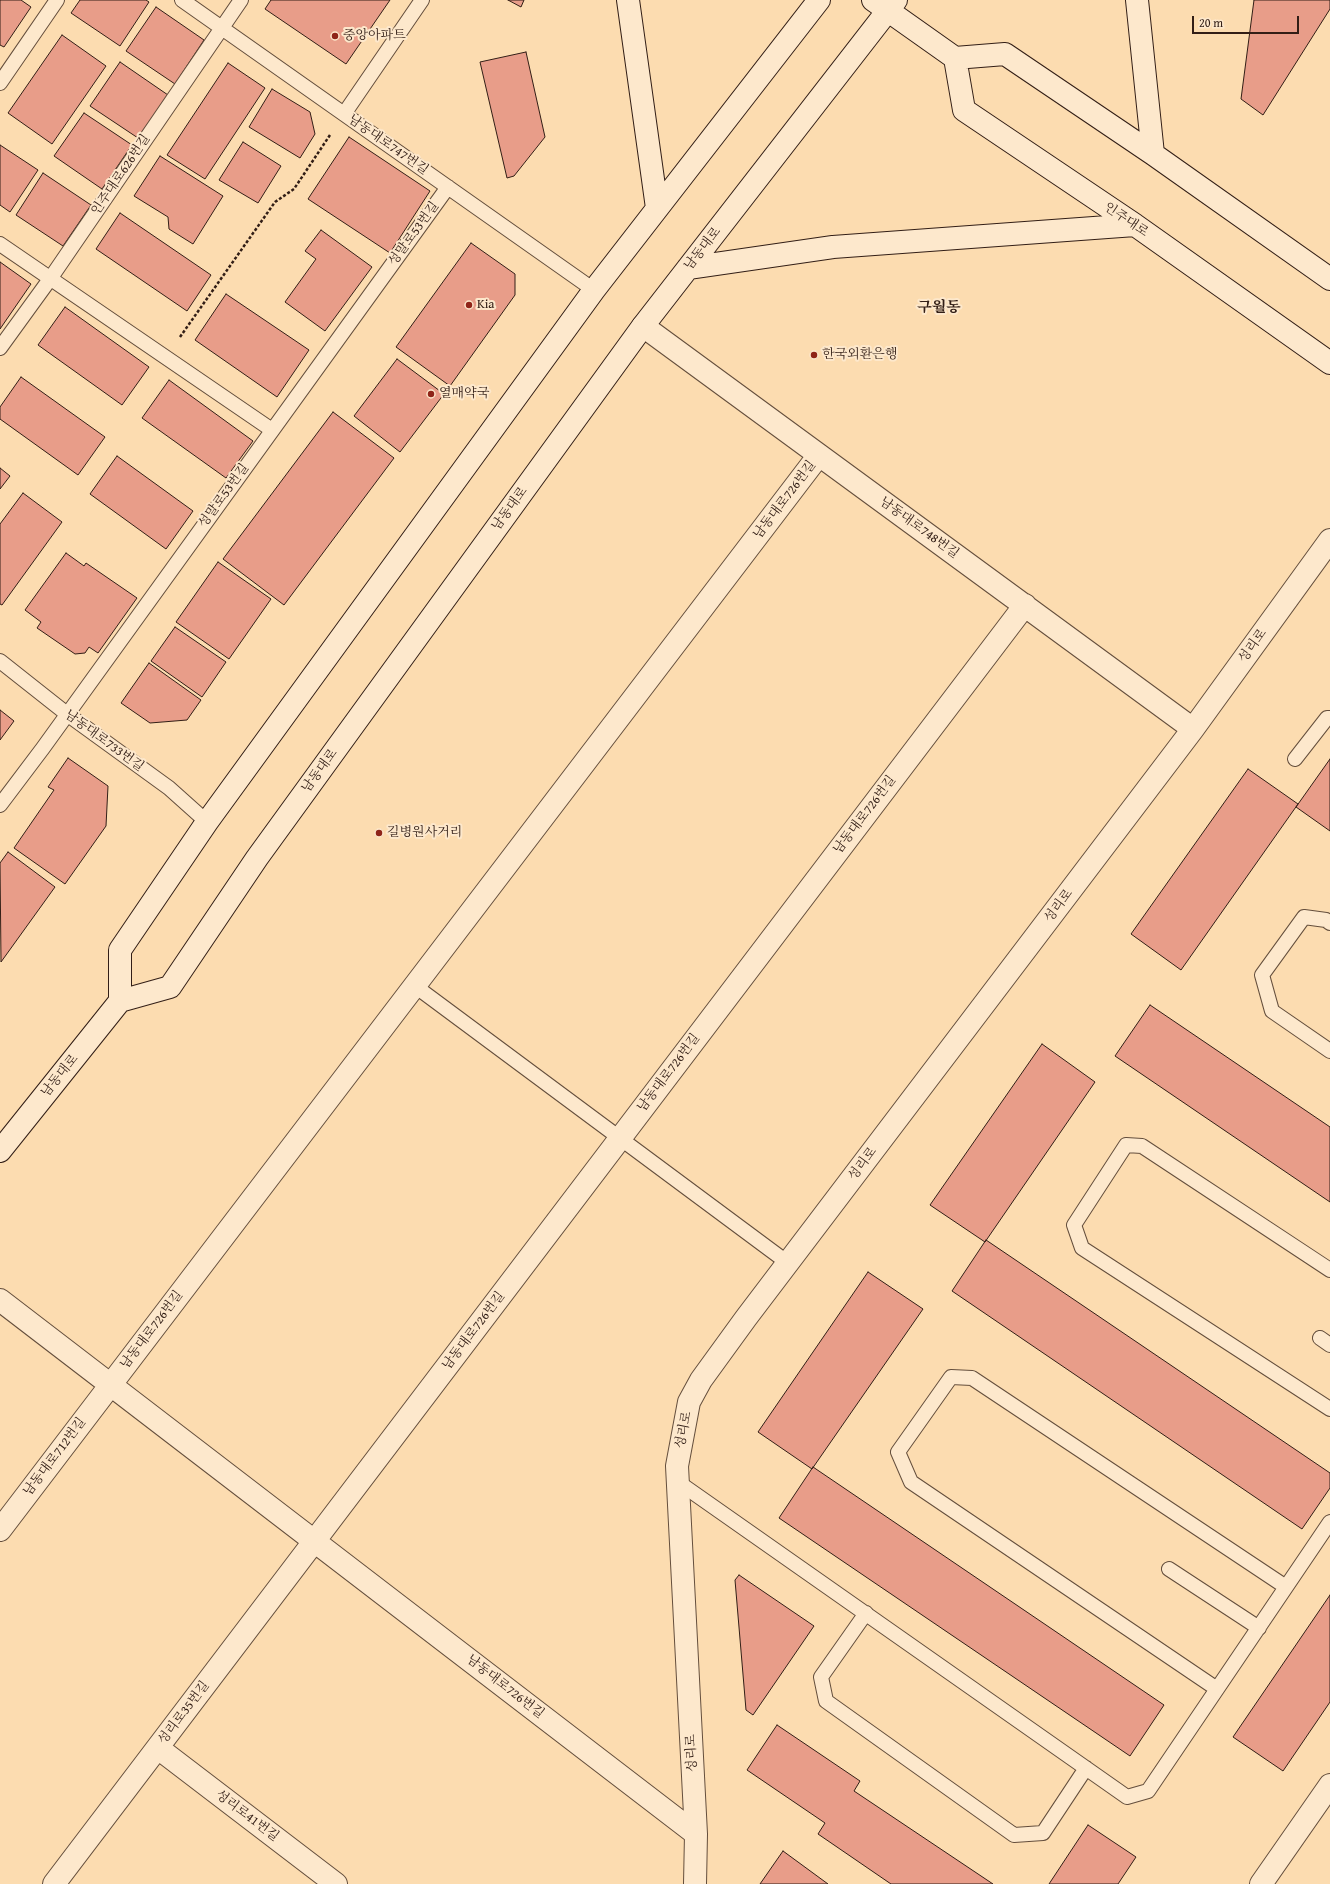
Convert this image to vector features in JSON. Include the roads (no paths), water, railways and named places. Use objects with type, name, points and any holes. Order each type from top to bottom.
[{"type":"street","points":[[628,0],[657,208]]},
{"type":"street","points":[[120,1001],[120,950],[207,822],[594,290],[819,0]]},
{"type":"street","points":[[1137,0],[1153,154]]},
{"type":"street","points":[[886,3],[955,58],[1005,54],[1153,154],[1330,279]]},
{"type":"street","name":"남동대로","points":[[0,1151],[120,1001],[170,987],[257,858],[643,326],[886,3]]},
{"type":"street","name":"인주대로","points":[[955,58],[964,110],[1135,225],[1330,363]]},
{"type":"street","points":[[688,268],[833,247],[1135,225]]},
{"type":"street","name":"남동대로748번길","points":[[643,326],[1193,729]]},
{"type":"street","name":"남동대로726번길","points":[[111,1385],[819,455]]},
{"type":"street","name":"성리로","points":[[694,1884],[696,1834],[677,1466],[689,1402],[701,1380],[788,1263],[1193,729],[1330,540]]},
{"type":"street","name":"남동대로726번길","points":[[314,1541],[1025,605]]},
{"type":"street","name":"남동대로726번길","points":[[0,1300],[696,1834]]},
{"type":"street","name":"남동대로712번길","points":[[0,1530],[111,1385]]},
{"type":"street","name":"성리로35번길","points":[[54,1884],[314,1541]]},
{"type":"street","name":"성리로41번길","points":[[158,1748],[336,1884]]},
{"type":"street","points":[[1261,1884],[1330,1786]]},
{"type":"lane","points":[[0,83],[57,0]]},
{"type":"lane","name":"남동대로747번길","points":[[182,0],[594,290]]},
{"type":"lane","name":"인주대로626번길","points":[[0,348],[50,278],[241,0]]},
{"type":"lane","points":[[344,114],[422,0]]},
{"type":"lane","name":"성말로53번길","points":[[0,805],[448,188]]},
{"type":"lane","points":[[0,244],[272,430]]},
{"type":"lane","name":"남동대로733번길","points":[[0,661],[67,714],[169,788],[207,822]]},
{"type":"lane","points":[[1295,759],[1327,718],[1330,718]]},
{"type":"lane","points":[[1330,923],[1326,920],[1304,917],[1262,975],[1272,1011],[1330,1051]]},
{"type":"lane","points":[[415,986],[788,1263]]},
{"type":"lane","points":[[1330,1270],[1142,1146],[1126,1145],[1074,1225],[1082,1248],[1330,1409]]},
{"type":"lane","points":[[1217,1689],[910,1482],[898,1452],[951,1377],[972,1378],[1286,1587]]},
{"type":"lane","points":[[678,1482],[1127,1797],[1148,1791],[1330,1522]]},
{"type":"lane","points":[[1169,1569],[1259,1628]]},
{"type":"lane","points":[[866,1613],[821,1677],[826,1701],[1014,1835],[1043,1833],[1086,1768]]},
{"type":"place","name":"중앙아파트","points":[[335,36]]},
{"type":"place","name":"Kia","points":[[469,305]]},
{"type":"place","name":"한국외환은행","points":[[814,355]]},
{"type":"place","name":"열매약국","points":[[431,394]]},
{"type":"place","name":"길병원사거리","points":[[379,833]]},
{"type":"district","name":"구월동","points":[[939,308]]}]
